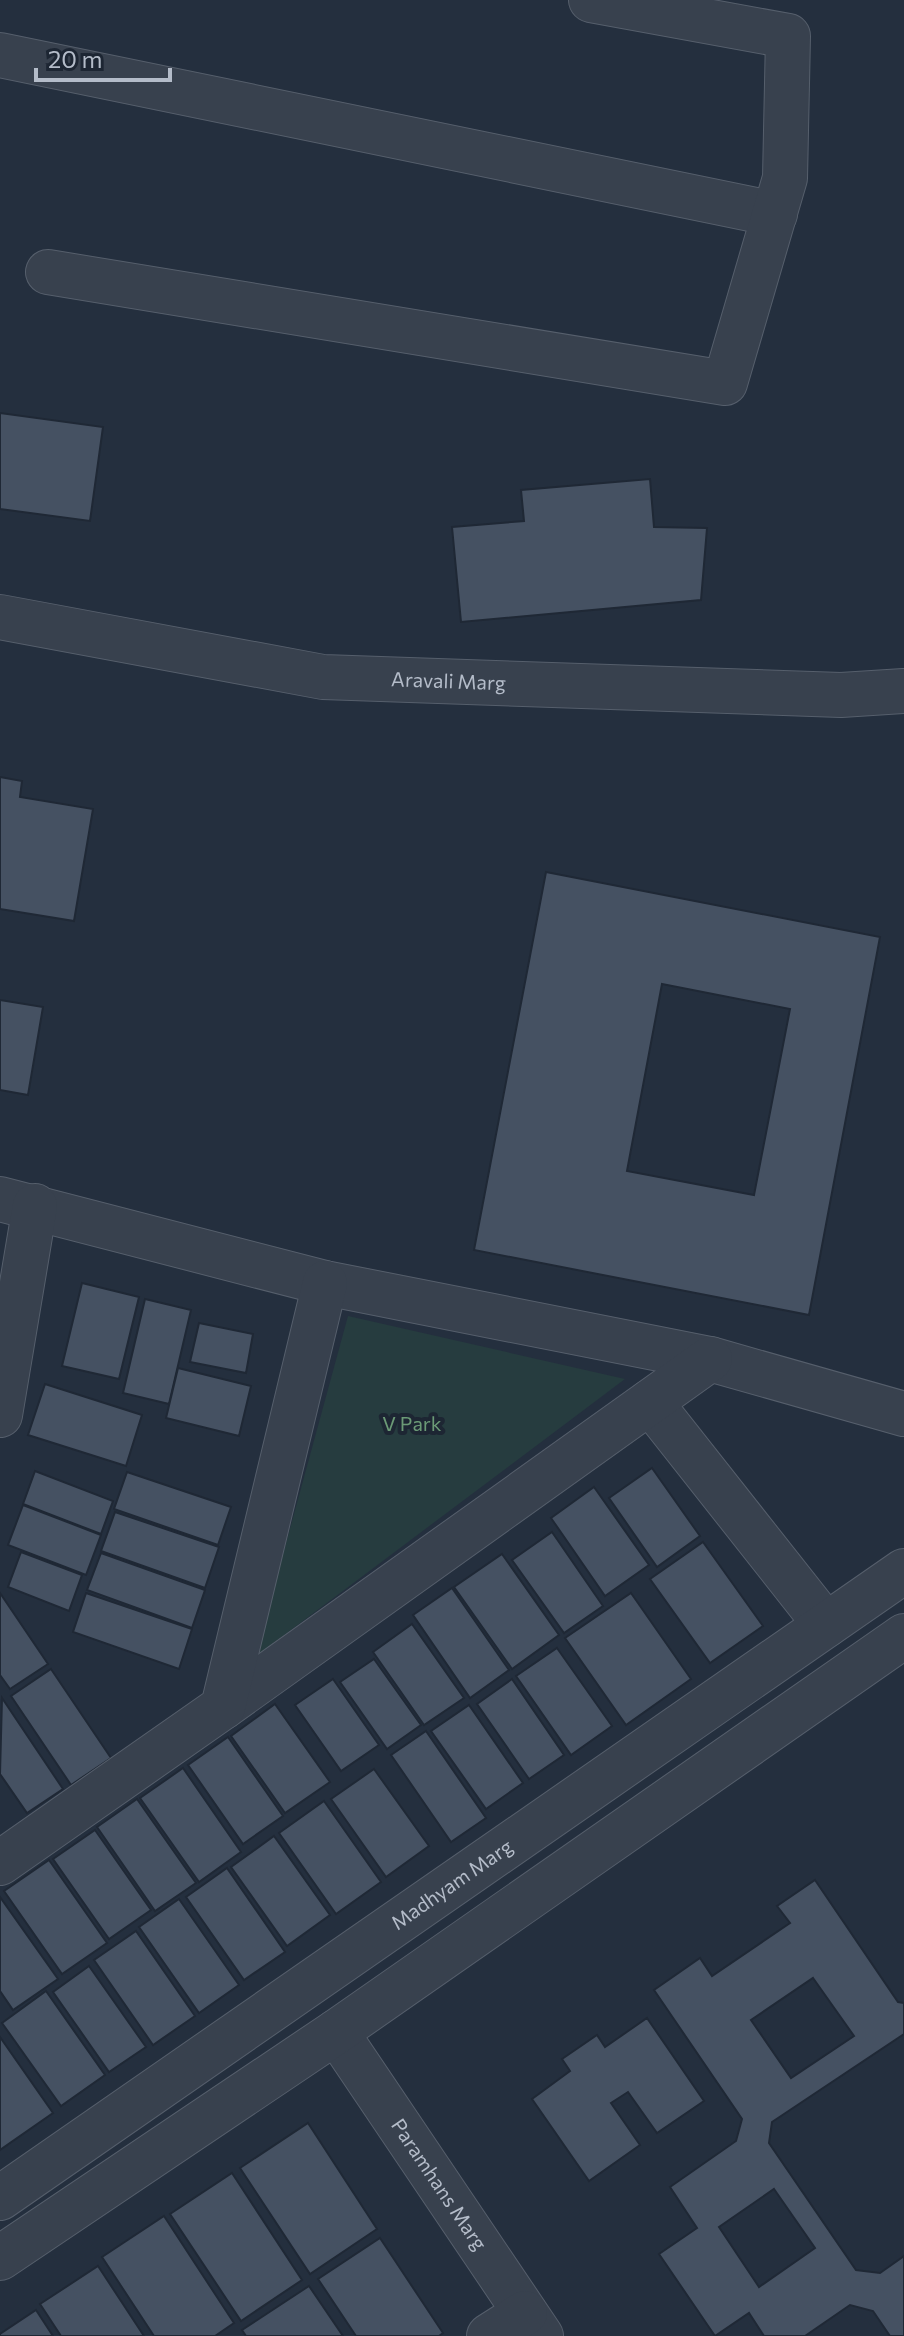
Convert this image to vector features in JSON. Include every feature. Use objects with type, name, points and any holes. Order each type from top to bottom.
[{"type":"street","points":[[48,272],[725,383],[785,178],[788,36],[591,0]]},
{"type":"street","points":[[0,55],[775,214]]},
{"type":"street","name":"Aravali Marg","points":[[0,617],[323,677],[841,695],[904,691]]},
{"type":"street","points":[[0,1415],[18,1202],[325,1283],[710,1359],[904,1414]]},
{"type":"street","points":[[223,1707],[325,1283]]},
{"type":"street","points":[[0,1863],[710,1359]]},
{"type":"street","points":[[650,1402],[826,1625]]},
{"type":"street","name":"Madhyam Marg","points":[[3,2191],[904,1571]]},
{"type":"street","points":[[0,2258],[336,2032],[904,1636]]},
{"type":"street","name":"Paramhans Marg","points":[[336,2032],[533,2324]]},
{"type":"street","points":[[489,2336],[533,2324]]},
{"type":"green space","name":"V Park","points":[[348,1316],[625,1379],[255,1657]]},
{"type":"building","points":[[0,413],[103,427],[90,521],[0,509]]},
{"type":"building","points":[[650,479],[654,527],[707,528],[701,600],[461,622],[452,527],[524,521],[521,490]]},
{"type":"building","points":[[0,777],[22,781],[20,797],[93,809],[74,921],[0,909]]},
{"type":"building","points":[[546,872],[880,937],[809,1315],[474,1250]],"holes":[[[662,984],[790,1009],[754,1195],[627,1171]]]},
{"type":"building","points":[[0,1000],[43,1007],[28,1095],[0,1090]]},
{"type":"building","points":[[82,1283],[139,1297],[119,1379],[62,1366]]},
{"type":"building","points":[[145,1299],[191,1310],[169,1404],[123,1393]]},
{"type":"building","points":[[199,1323],[253,1334],[246,1373],[190,1362]]},
{"type":"building","points":[[178,1368],[251,1386],[239,1436],[166,1418]]},
{"type":"building","points":[[45,1384],[142,1415],[126,1466],[28,1435]]},
{"type":"building","points":[[652,1468],[700,1536],[657,1567],[609,1498]]},
{"type":"building","points":[[35,1471],[113,1501],[101,1534],[23,1504]]},
{"type":"building","points":[[127,1472],[231,1507],[218,1545],[114,1509]]},
{"type":"building","points":[[594,1487],[649,1565],[605,1596],[551,1518]]},
{"type":"building","points":[[23,1505],[101,1535],[86,1575],[8,1545]]},
{"type":"building","points":[[115,1512],[219,1547],[205,1588],[101,1551]]},
{"type":"building","points":[[552,1532],[603,1606],[564,1633],[512,1560]]},
{"type":"building","points":[[703,1542],[763,1626],[710,1663],[650,1579]]},
{"type":"building","points":[[21,1552],[82,1575],[69,1611],[8,1587]]},
{"type":"building","points":[[101,1553],[205,1590],[192,1628],[87,1590]]},
{"type":"building","points":[[502,1554],[559,1635],[512,1669],[454,1587]]},
{"type":"building","points":[[452,1588],[509,1670],[470,1698],[413,1615]]},
{"type":"building","points":[[0,1593],[48,1664],[10,1689],[0,1675]]},
{"type":"building","points":[[86,1593],[192,1629],[179,1669],[73,1632]]},
{"type":"building","points":[[631,1593],[691,1679],[626,1725],[565,1638]]},
{"type":"building","points":[[412,1624],[464,1698],[424,1725],[373,1652]]},
{"type":"building","points":[[557,1648],[612,1726],[571,1755],[516,1676]]},
{"type":"building","points":[[374,1659],[421,1725],[387,1749],[340,1682]]},
{"type":"building","points":[[51,1669],[111,1758],[71,1785],[11,1696]]},
{"type":"building","points":[[333,1679],[379,1745],[341,1771],[295,1705]]},
{"type":"building","points":[[512,1679],[564,1755],[529,1779],[477,1704]]},
{"type":"building","points":[[2,1698],[63,1789],[27,1813],[0,1774]]},
{"type":"building","points":[[275,1704],[330,1782],[285,1813],[231,1736]]},
{"type":"building","points":[[469,1705],[523,1783],[486,1809],[431,1731]]},
{"type":"building","points":[[426,1731],[486,1818],[451,1842],[391,1755]]},
{"type":"building","points":[[228,1737],[283,1816],[243,1844],[188,1765]]},
{"type":"building","points":[[183,1768],[241,1852],[199,1882],[140,1798]]},
{"type":"building","points":[[374,1769],[429,1846],[386,1877],[331,1799]]},
{"type":"building","points":[[137,1799],[196,1883],[155,1911],[97,1827]]},
{"type":"building","points":[[324,1801],[381,1882],[336,1914],[279,1833]]},
{"type":"building","points":[[95,1830],[151,1910],[109,1939],[53,1859]]},
{"type":"building","points":[[274,1836],[330,1915],[287,1946],[231,1867]]},
{"type":"building","points":[[49,1860],[107,1943],[62,1974],[4,1891]]},
{"type":"building","points":[[227,1868],[285,1952],[244,1980],[186,1897]]},
{"type":"building","points":[[815,1880],[898,2002],[904,2003],[904,2034],[772,2122],[769,2143],[856,2270],[880,2273],[904,2256],[904,2336],[890,2336],[873,2311],[850,2305],[805,2336],[764,2336],[749,2313],[715,2336],[659,2254],[697,2228],[670,2187],[736,2141],[742,2119],[654,1990],[700,1958],[712,1976],[790,1923],[777,1906]],"holes":[[[813,1978],[854,2036],[791,2078],[751,2020]],[[774,2189],[815,2248],[759,2287],[719,2227]]]},
{"type":"building","points":[[0,1897],[58,1979],[13,2010],[0,1991]]},
{"type":"building","points":[[179,1899],[239,1985],[199,2013],[139,1927]]},
{"type":"building","points":[[136,1931],[195,2016],[153,2045],[94,1960]]},
{"type":"building","points":[[89,1966],[146,2047],[109,2072],[53,1992]]},
{"type":"building","points":[[46,1991],[105,2075],[61,2106],[2,2023]]},
{"type":"building","points":[[647,2018],[704,2101],[657,2133],[628,2092],[611,2103],[640,2145],[589,2181],[532,2099],[570,2071],[562,2059],[597,2035],[605,2047]]},
{"type":"building","points":[[0,2037],[53,2113],[0,2150]]},
{"type":"building","points":[[308,2123],[377,2229],[310,2274],[240,2168]]},
{"type":"building","points":[[232,2173],[302,2280],[241,2321],[170,2214]]},
{"type":"building","points":[[164,2216],[234,2323],[215,2336],[154,2336],[102,2257]]},
{"type":"building","points":[[380,2238],[443,2333],[439,2336],[356,2336],[318,2279]]},
{"type":"building","points":[[98,2266],[144,2336],[61,2336],[40,2304]]},
{"type":"building","points":[[309,2286],[343,2336],[246,2336],[242,2330]]},
{"type":"building","points":[[36,2310],[53,2336],[0,2336],[0,2334]]}]
